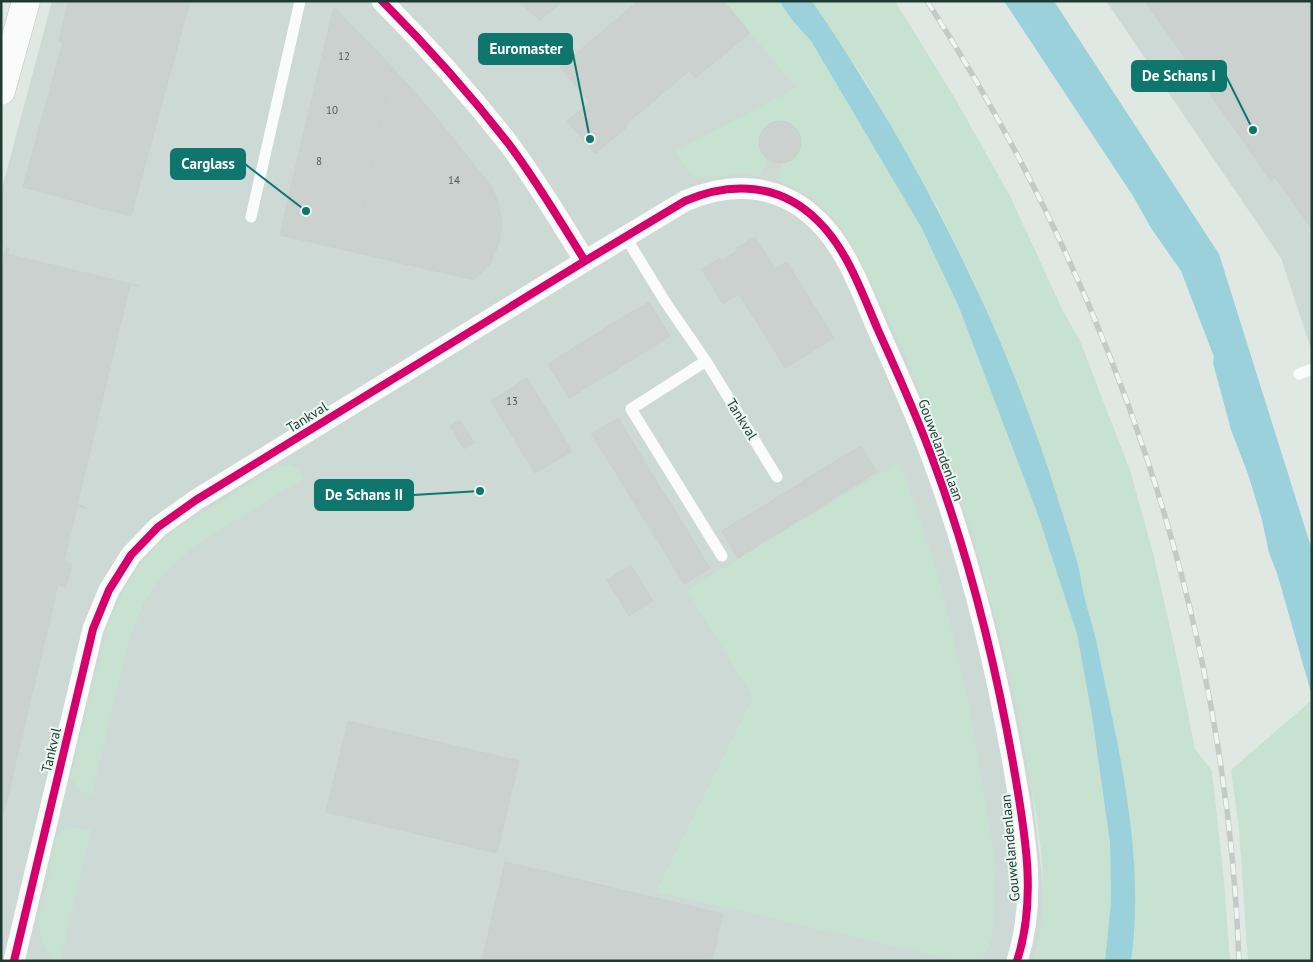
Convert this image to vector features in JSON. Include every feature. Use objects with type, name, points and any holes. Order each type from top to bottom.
[{"type":"street","points":[[1,91],[26,1]]},
{"type":"street","points":[[382,1],[416,35],[456,80],[509,144],[549,202],[585,261]]},
{"type":"street","name":"Gouwelandenlaan","points":[[585,261],[669,209],[718,189],[752,188],[780,196],[800,207],[817,220],[839,249],[856,280],[895,367],[935,464],[975,592],[989,644],[1006,722],[1025,842],[1028,913],[1024,940],[1018,961]]},
{"type":"street","name":"Tankval","points":[[14,961],[93,629],[108,590],[132,555],[158,527],[196,500],[585,261]]},
{"type":"lane","points":[[251,217],[300,1]]},
{"type":"lane","name":"Tankval","points":[[625,236],[666,304],[706,361],[777,477]]},
{"type":"lane","points":[[706,361],[631,409],[722,556]]},
{"type":"lane","points":[[1298,374],[1312,369]]},
{"type":"shaded area","points":[[52,1],[724,1],[797,88],[927,404],[970,524],[1003,643],[1020,719],[1032,792],[1042,876],[1044,912],[1034,961],[1,961],[1,192]]},
{"type":"shaded area","points":[[1106,1],[1312,1],[1312,352],[1281,258]]},
{"type":"green space","points":[[724,1],[779,1],[792,20],[811,41],[921,227],[958,305],[1038,515],[1077,634],[1092,716],[1110,843],[1111,902],[1105,961],[1034,961],[1042,915],[1043,891],[1040,844],[1016,704],[982,567],[938,435],[883,306],[851,242],[820,204],[800,190],[778,181],[783,163],[793,159],[799,153],[801,145],[800,136],[790,123],[782,121],[772,123],[762,131],[759,138],[759,147],[767,159],[760,176],[740,174],[696,178],[688,171],[676,151],[796,88]]},
{"type":"green space","points":[[812,1],[895,1],[956,100],[1010,196],[1063,311],[1080,341],[1130,470],[1153,553],[1195,749],[1212,771],[1224,880],[1230,961],[1131,961],[1134,900],[1103,676],[1096,637],[1058,498],[977,288],[939,210],[862,75]]},
{"type":"green space","points":[[900,462],[940,582],[969,705],[996,867],[992,939],[982,961],[959,961],[656,892],[753,698],[687,590]]},
{"type":"green space","points":[[289,464],[298,468],[304,479],[194,547],[175,563],[152,588],[139,614],[126,650],[92,794],[82,791],[74,784],[71,777],[109,622],[123,591],[153,549],[176,529],[276,467]]},
{"type":"green space","points":[[1312,700],[1312,961],[1248,961],[1239,829],[1231,770]]},
{"type":"green space","points":[[69,827],[91,830],[60,961],[50,956],[44,945],[40,932],[39,917],[57,837],[63,830]]},
{"type":"water","points":[[779,1],[812,1],[887,119],[954,241],[984,304],[1036,433],[1079,569],[1097,644],[1125,784],[1130,819],[1135,890],[1131,961],[1105,961],[1111,902],[1110,843],[1092,716],[1077,634],[1038,515],[958,305],[921,227],[811,41],[792,20]]},
{"type":"water","points":[[1004,1],[1054,1],[1219,254],[1312,550],[1312,696],[1277,573],[1269,553],[1262,520],[1248,474],[1231,430],[1213,363],[1214,357],[1181,271],[1151,228],[1133,196]]},
{"type":"building","points":[[69,1],[190,1],[131,216],[23,187],[63,42],[59,41]]},
{"type":"building","points":[[518,1],[563,1],[540,20]]},
{"type":"building","points":[[638,1],[724,1],[750,33],[695,78],[689,71],[625,125],[627,127],[595,154],[567,121],[590,102],[560,67]]},
{"type":"building","points":[[1145,1],[1312,1],[1312,229],[1275,177],[1271,181]]},
{"type":"building","points":[[334,7],[392,67],[386,96],[316,81]]},
{"type":"building","points":[[392,67],[431,111],[491,186],[498,202],[502,225],[499,243],[490,264],[474,280],[354,252]]},
{"type":"building","points":[[316,81],[386,96],[375,147],[304,132]]},
{"type":"building","points":[[784,121],[792,124],[798,130],[801,142],[798,154],[792,160],[776,163],[768,160],[762,154],[759,138],[762,130],[768,124]]},
{"type":"building","points":[[304,132],[375,147],[365,198],[292,183]]},
{"type":"building","points":[[292,183],[365,198],[354,252],[280,235]]},
{"type":"building","points":[[755,237],[775,269],[787,262],[834,338],[785,368],[739,294],[723,304],[702,269],[720,258],[722,261],[738,250],[736,248]]},
{"type":"building","points":[[7,247],[9,248],[7,254],[139,286],[130,285],[77,504],[87,508],[77,506],[64,562],[72,564],[66,587],[58,585],[3,816],[1,816],[1,267]]},
{"type":"building","points":[[649,302],[670,336],[650,349],[628,314]]},
{"type":"building","points":[[628,314],[650,349],[569,398],[548,364]]},
{"type":"building","points":[[527,378],[572,451],[535,473],[491,401]]},
{"type":"building","points":[[618,418],[625,429],[598,445],[591,434]]},
{"type":"building","points":[[460,420],[474,443],[464,449],[450,426]]},
{"type":"building","points":[[625,429],[632,441],[606,457],[598,445]]},
{"type":"building","points":[[632,441],[639,452],[613,468],[606,457]]},
{"type":"building","points":[[861,446],[877,472],[865,479],[849,453]]},
{"type":"building","points":[[639,452],[646,464],[620,480],[613,468]]},
{"type":"building","points":[[849,453],[865,479],[854,486],[837,460]]},
{"type":"building","points":[[837,460],[854,486],[842,493],[826,467]]},
{"type":"building","points":[[646,464],[653,475],[627,491],[620,480]]},
{"type":"building","points":[[826,467],[842,493],[831,500],[814,474]]},
{"type":"building","points":[[814,474],[831,500],[819,508],[803,481]]},
{"type":"building","points":[[653,475],[660,487],[634,503],[627,491]]},
{"type":"building","points":[[803,481],[819,508],[808,515],[791,489]]},
{"type":"building","points":[[660,487],[667,498],[641,515],[634,503]]},
{"type":"building","points":[[791,489],[808,515],[796,522],[780,495]]},
{"type":"building","points":[[780,495],[796,522],[785,529],[768,503]]},
{"type":"building","points":[[667,498],[675,510],[649,526],[641,515]]},
{"type":"building","points":[[768,503],[785,529],[773,536],[757,510]]},
{"type":"building","points":[[675,510],[682,522],[656,538],[649,526]]},
{"type":"building","points":[[757,510],[773,536],[761,543],[745,517]]},
{"type":"building","points":[[745,517],[761,543],[750,551],[733,524]]},
{"type":"building","points":[[682,522],[689,533],[663,549],[656,538]]},
{"type":"building","points":[[733,524],[750,551],[738,558],[722,531]]},
{"type":"building","points":[[689,533],[696,545],[670,561],[663,549]]},
{"type":"building","points":[[696,545],[703,557],[677,573],[670,561]]},
{"type":"building","points":[[703,557],[710,568],[684,584],[677,573]]},
{"type":"building","points":[[631,565],[653,601],[629,616],[607,580]]},
{"type":"building","points":[[348,721],[519,761],[497,853],[326,812]]},
{"type":"building","points":[[505,862],[723,914],[712,961],[482,961]]},
{"type":"railway","points":[[927,1],[993,110],[1052,223],[1103,340],[1147,460],[1184,583],[1211,708],[1230,834],[1239,961]]},
{"type":"cycle path","points":[[14,961],[93,629],[109,590],[131,555],[158,527],[196,500],[585,261],[538,186],[508,143],[447,70],[382,1]]},
{"type":"cycle path","points":[[585,261],[685,201],[720,190],[737,189],[754,189],[771,193],[788,199],[803,208],[828,232],[846,258],[907,396],[934,463],[959,537],[990,649],[1006,725],[1025,837],[1028,887],[1027,912],[1017,961]]},
{"type":"place","name":"De Schans I","points":[[1253,130]]},
{"type":"place","name":"Euromaster","points":[[590,139]]},
{"type":"place","name":"Carglass","points":[[306,211]]},
{"type":"place","name":"De Schans II","points":[[480,491]]}]
